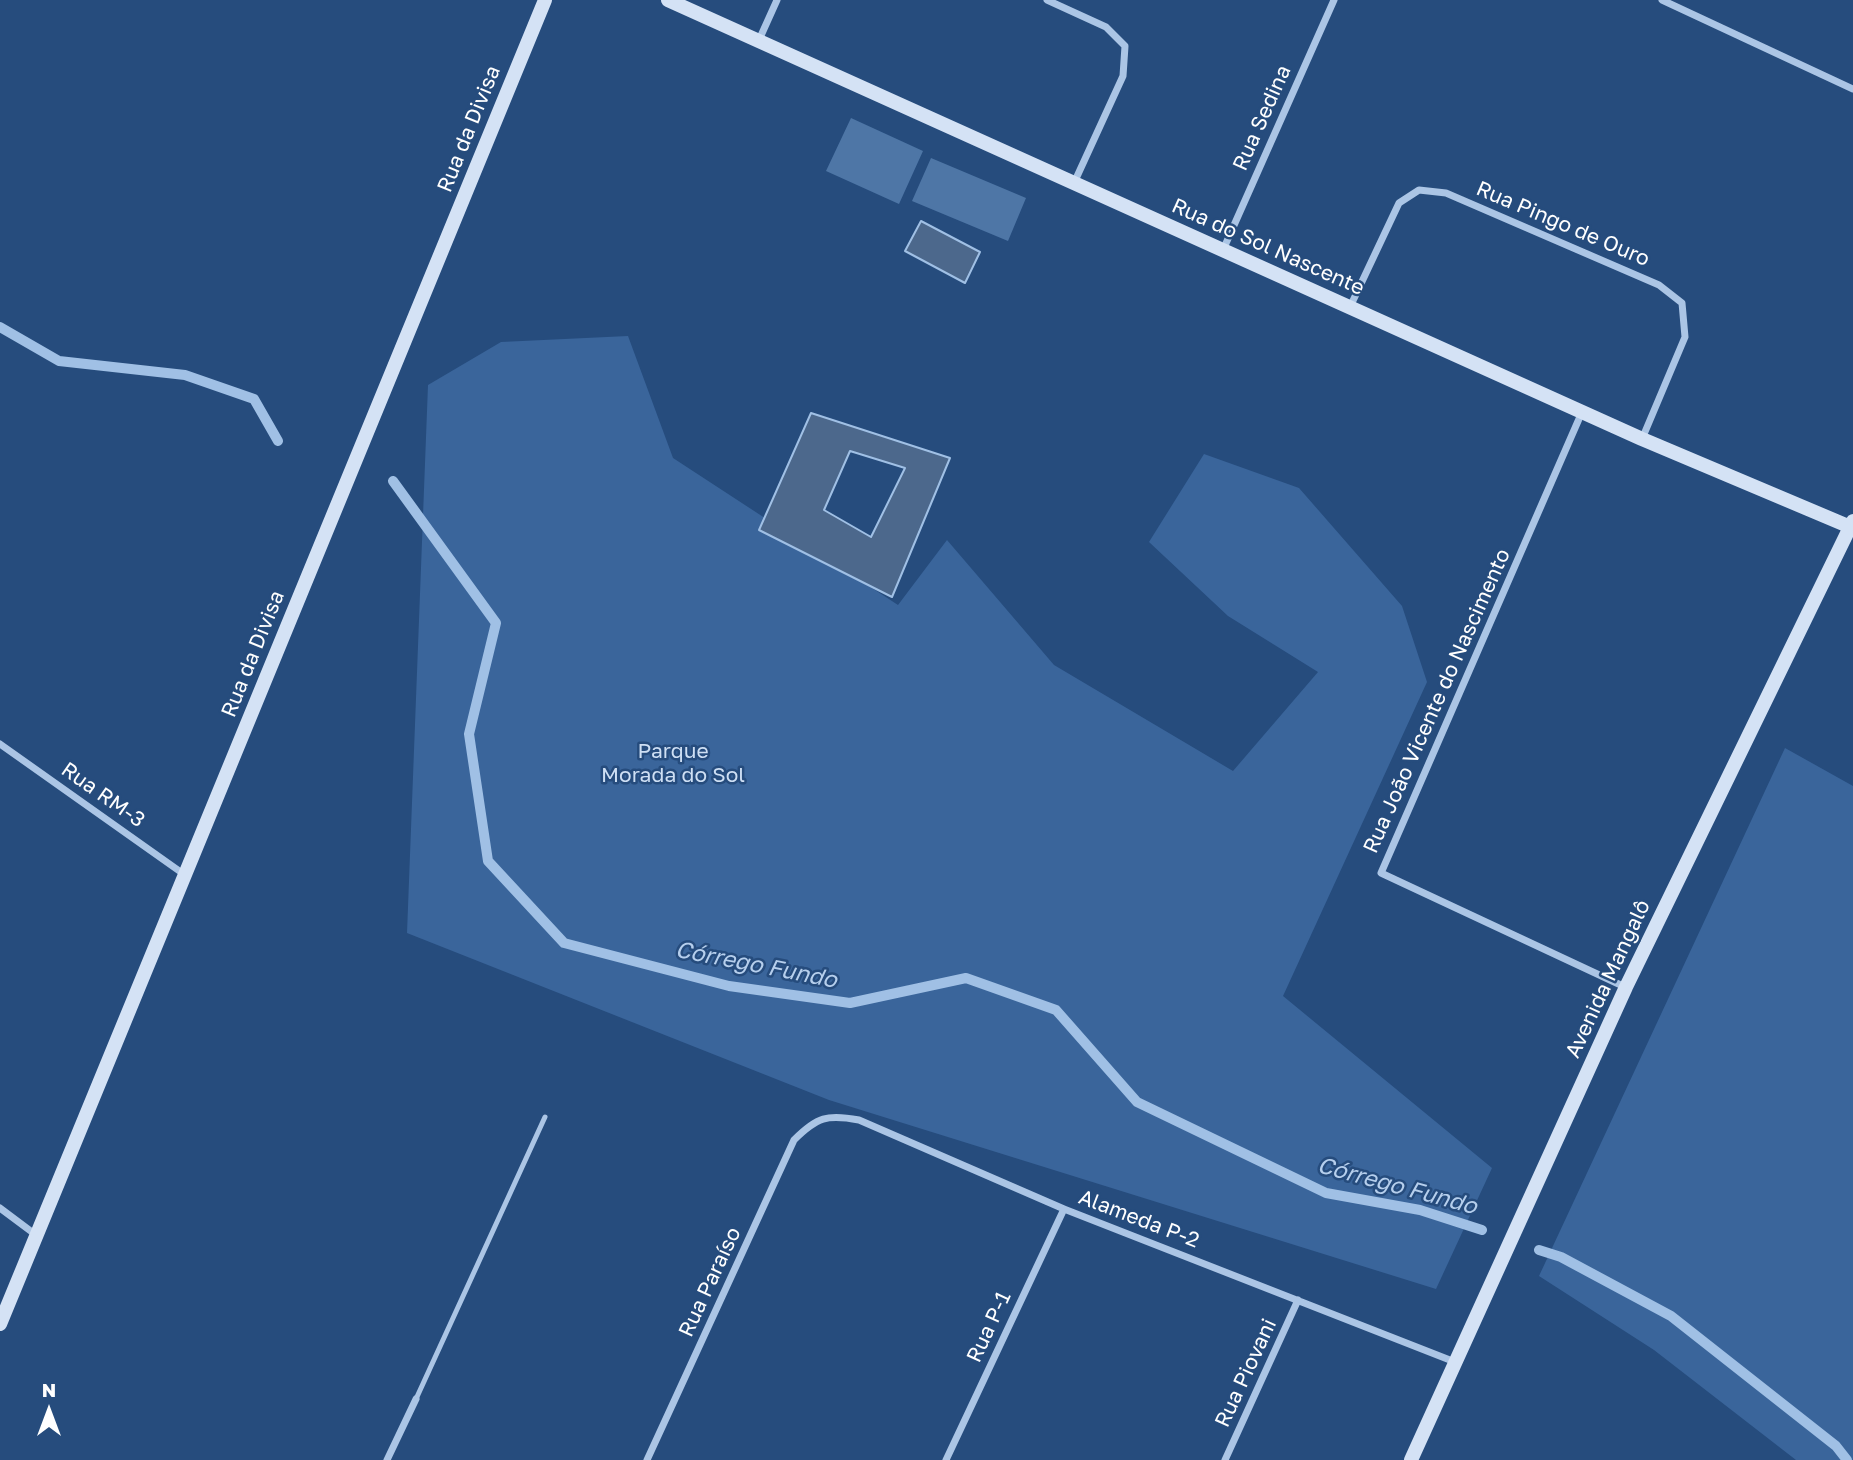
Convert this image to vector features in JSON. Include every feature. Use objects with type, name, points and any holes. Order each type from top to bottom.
[{"type":"street","name":"Rua da Divisa","points":[[0,1324],[545,0]]},
{"type":"street","name":"Rua do Sol Nascente","points":[[668,0],[1642,439],[1852,525]]},
{"type":"street","points":[[759,41],[777,0]]},
{"type":"street","points":[[1047,0],[1107,27],[1125,46],[1123,76],[1074,183]]},
{"type":"street","name":"Rua Sedina","points":[[1223,250],[1334,0]]},
{"type":"street","points":[[1662,0],[1853,89]]},
{"type":"street","name":"Rua Pingo de Ouro","points":[[1350,307],[1399,203],[1419,190],[1446,192],[1658,285],[1682,303],[1685,337],[1642,439]]},
{"type":"street","name":"Rua João Vicente do Nascimento","points":[[1583,412],[1381,873],[1626,987]]},
{"type":"street","name":"Avenida Mangalô","points":[[1411,1460],[1626,987],[1852,525]]},
{"type":"street","name":"Rua RM-3","points":[[0,744],[185,875]]},
{"type":"street","name":"Alameda P-2","points":[[811,1122],[834,1115],[859,1120],[1064,1209],[1455,1362]]},
{"type":"street","name":"Rua Paraíso","points":[[647,1460],[794,1140],[811,1122]]},
{"type":"street","points":[[0,1209],[36,1236]]},
{"type":"street","name":"Rua P-1","points":[[946,1460],[1064,1209]]},
{"type":"street","name":"Rua Piovani","points":[[1225,1460],[1298,1300]]},
{"type":"street","points":[[387,1460],[416,1399]]},
{"type":"lane","points":[[416,1399],[545,1117]]},
{"type":"green space","name":"Parque Morada do Sol","points":[[628,336],[673,458],[898,605],[947,540],[1054,665],[1233,771],[1318,672],[1228,616],[1149,542],[1204,454],[1299,488],[1402,606],[1427,682],[1283,996],[1492,1168],[1436,1289],[829,1100],[407,933],[428,385],[501,342]]},
{"type":"green space","points":[[1785,748],[1853,786],[1853,1460],[1796,1460],[1654,1350],[1539,1276]]},
{"type":"shaded area","points":[[921,221],[980,252],[965,283],[905,251]]},
{"type":"shaded area","points":[[811,413],[950,458],[892,597],[759,530]],"holes":[[[850,451],[905,468],[871,537],[824,510]]]},
{"type":"building","points":[[851,118],[923,151],[899,204],[826,171]]},
{"type":"building","points":[[931,158],[1026,198],[1008,241],[912,201]]},
{"type":"waterway","name":"Córrego Fundo","points":[[0,327],[59,361],[185,375],[254,399],[278,441]]},
{"type":"waterway","name":"Córrego Fundo","points":[[393,481],[496,623],[469,734],[488,861],[564,943],[729,986],[850,1003],[966,978],[1056,1010],[1137,1102],[1326,1193],[1420,1210],[1482,1230]]},
{"type":"waterway","name":"Córrego Fundo","points":[[1539,1250],[1561,1257],[1671,1316],[1836,1446],[1847,1460]]}]
